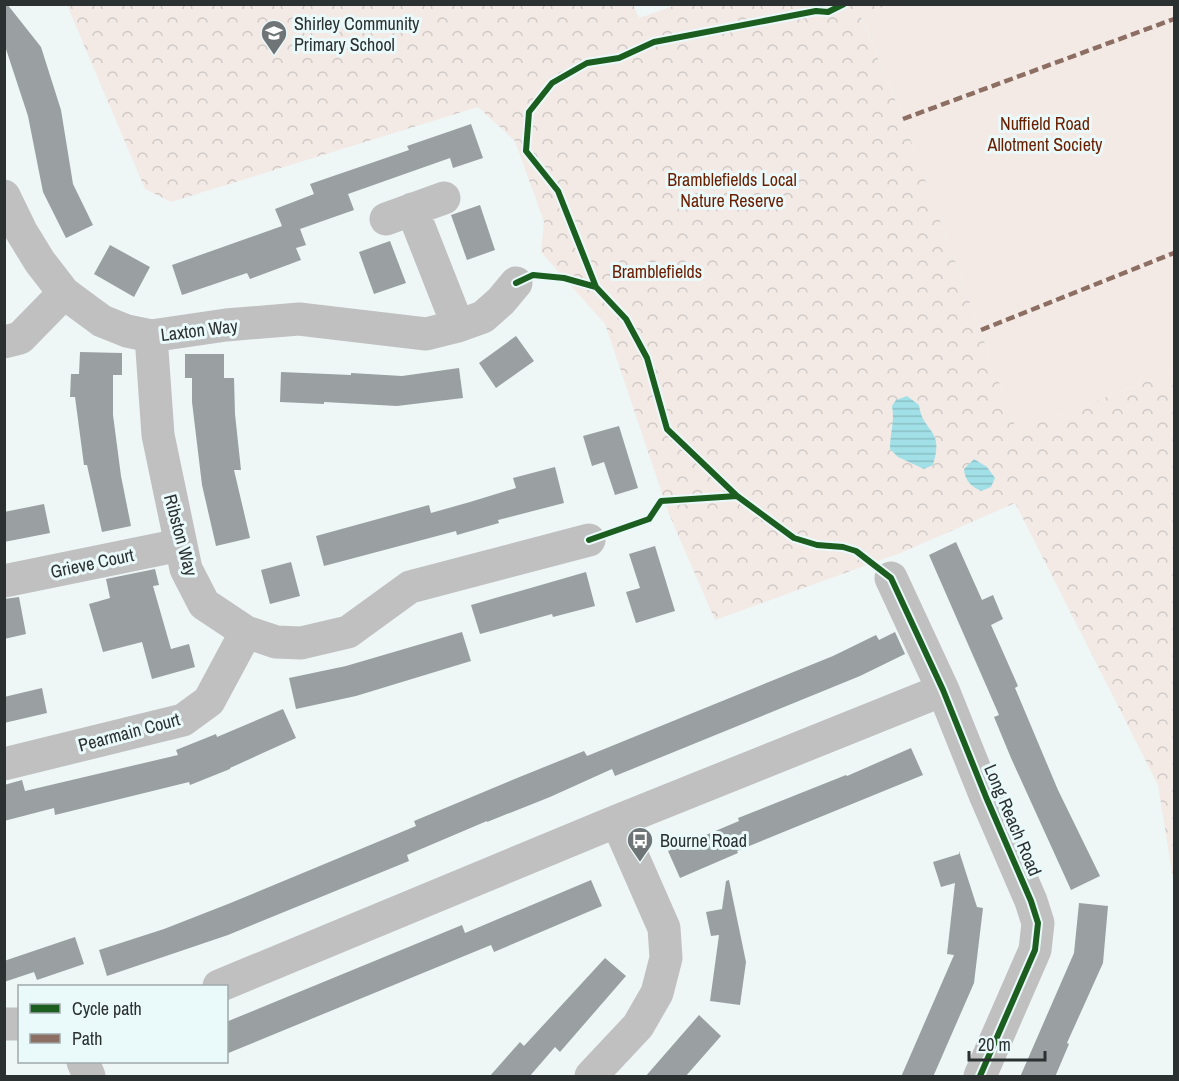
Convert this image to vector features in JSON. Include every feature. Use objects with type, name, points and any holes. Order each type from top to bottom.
[{"type":"street","name":"Laxton Way","points":[[4,196],[40,262],[64,293],[102,321],[127,331],[151,336],[299,319],[426,334],[483,317],[516,283]]},
{"type":"street","points":[[444,198],[399,214],[458,326]]},
{"type":"street","points":[[4,342],[20,338],[64,293]]},
{"type":"street","name":"Ribston Way","points":[[151,336],[158,435],[186,569],[204,604],[246,632],[276,642],[301,643],[348,632],[410,587],[590,540]]},
{"type":"street","name":"Grieve Court","points":[[4,581],[180,546]]},
{"type":"street","name":"Long Reach Road","points":[[891,578],[943,690],[1038,922],[1035,950],[980,1077]]},
{"type":"street","name":"Pearmain Court","points":[[4,764],[183,720],[209,701],[246,632]]},
{"type":"street","points":[[224,985],[617,821],[943,690]]},
{"type":"street","points":[[591,1077],[638,1026],[657,993],[666,958],[664,928],[617,821]]},
{"type":"street","points":[[83,1063],[89,1077]]},
{"type":"green space","name":"Bramblefields Local Nature Reserve","points":[[633,4],[639,18],[676,5],[888,5],[861,17],[903,119],[1017,431],[1174,371],[1174,885],[1158,785],[1015,503],[903,552],[715,620],[669,514],[605,324],[541,252],[544,222],[515,141],[478,107],[171,202],[145,189],[67,5]]},
{"type":"green space","name":"Nuffield Road Allotment Society","points":[[888,5],[1174,5],[1174,371],[1017,431],[903,119],[861,16]]},
{"type":"water","points":[[907,396],[919,405],[921,414],[935,437],[936,453],[933,465],[924,469],[898,457],[890,449],[892,406],[896,400]]},
{"type":"water","points":[[974,459],[987,467],[995,478],[991,487],[981,491],[967,480],[964,469]]},
{"type":"building","points":[[4,4],[7,4],[41,47],[61,110],[73,184],[93,225],[66,238],[43,192],[28,116],[4,43]]},
{"type":"building","points":[[471,124],[483,158],[453,168],[450,158],[348,194],[354,210],[300,229],[306,245],[296,248],[301,260],[250,279],[247,273],[182,295],[172,265],[282,226],[275,209],[314,194],[310,184],[409,150],[407,146]]},
{"type":"building","points":[[480,205],[495,250],[467,260],[451,215]]},
{"type":"building","points":[[390,241],[406,283],[374,294],[359,252]]},
{"type":"building","points":[[110,245],[150,267],[134,297],[94,274]]},
{"type":"building","points":[[516,336],[534,361],[496,388],[479,363]]},
{"type":"building","points":[[80,352],[122,353],[122,375],[113,375],[113,415],[121,476],[131,526],[102,532],[87,465],[84,465],[75,397],[70,397],[71,374],[79,374]]},
{"type":"building","points":[[185,354],[224,354],[224,378],[234,378],[241,470],[234,470],[250,538],[216,546],[202,485],[192,402],[192,378],[185,378]]},
{"type":"building","points":[[459,368],[463,398],[397,406],[280,402],[281,372],[402,376]]},
{"type":"building","points":[[619,426],[638,488],[615,495],[604,462],[592,466],[583,436]]},
{"type":"building","points":[[555,467],[564,503],[498,520],[499,523],[457,535],[456,531],[324,566],[316,536],[429,505],[431,513],[470,502],[516,488],[513,478]]},
{"type":"building","points":[[44,504],[50,533],[4,542],[4,512]]},
{"type":"building","points":[[956,542],[982,600],[993,595],[1003,619],[991,625],[1018,686],[1015,688],[1058,790],[1100,876],[1071,890],[1011,758],[994,717],[999,715],[929,555]]},
{"type":"building","points":[[655,546],[675,611],[636,623],[626,592],[640,588],[629,554]]},
{"type":"building","points":[[291,562],[300,596],[270,604],[261,570]]},
{"type":"building","points":[[155,569],[159,585],[153,586],[171,649],[189,644],[195,667],[152,679],[142,642],[103,652],[89,604],[110,598],[106,579]]},
{"type":"building","points":[[586,572],[595,606],[553,617],[552,614],[480,634],[471,605]]},
{"type":"building","points":[[19,597],[26,634],[4,639],[4,599]]},
{"type":"building","points":[[462,632],[471,661],[356,696],[296,709],[289,678],[346,666]]},
{"type":"building","points":[[895,632],[905,654],[860,676],[615,776],[612,769],[550,797],[407,855],[409,861],[228,935],[107,976],[99,950],[164,929],[228,904],[416,826],[414,821],[522,776],[584,751],[587,756],[833,656],[876,635],[879,640]]},
{"type":"building","points":[[42,688],[47,713],[4,723],[4,697]]},
{"type":"building","points":[[283,709],[296,738],[230,769],[190,785],[189,782],[55,815],[54,808],[4,821],[4,785],[22,780],[25,791],[178,755],[176,750],[216,734],[217,737]]},
{"type":"building","points":[[911,748],[923,775],[737,851],[738,853],[680,878],[668,851],[739,821],[738,818],[847,776]]},
{"type":"building","points":[[959,851],[977,907],[983,908],[974,983],[933,1077],[901,1077],[954,955],[947,954],[955,883],[941,887],[933,862],[959,854]]},
{"type":"building","points":[[591,880],[602,906],[494,952],[491,945],[228,1053],[228,1021],[462,925],[465,933]]},
{"type":"building","points":[[729,880],[746,962],[740,1005],[710,1001],[719,935],[711,936],[706,912],[722,909],[726,881]]},
{"type":"building","points":[[1079,903],[1108,906],[1103,963],[1067,1043],[1069,1044],[1055,1077],[1020,1077],[1074,953]]},
{"type":"building","points":[[75,937],[84,964],[37,980],[34,972],[4,982],[4,961]]},
{"type":"building","points":[[605,958],[626,976],[560,1052],[555,1047],[529,1077],[489,1077],[520,1042],[524,1046]]},
{"type":"building","points":[[699,1015],[721,1036],[685,1077],[645,1077]]},
{"type":"marked path","points":[[903,119],[1174,19]]},
{"type":"marked path","points":[[981,330],[1174,253]]},
{"type":"cycle path","points":[[844,4],[828,12],[816,11],[654,42],[619,58],[587,63],[552,83],[529,112],[526,151],[558,191],[596,287],[626,319],[647,358],[667,429],[737,496],[794,538],[817,545],[843,547],[856,551],[891,578],[943,690],[1031,901],[1038,923],[1035,950],[980,1076]]},
{"type":"cycle path","points":[[516,283],[533,275],[564,278],[596,287]]},
{"type":"cycle path","points":[[589,540],[649,519],[661,501],[737,496]]},
{"type":"place","name":"Shirley Community Primary School","points":[[274,56]]},
{"type":"place","name":"Bourne Road","points":[[640,863]]},
{"type":"park label","name":"Bramblefields","points":[[657,271]]}]
